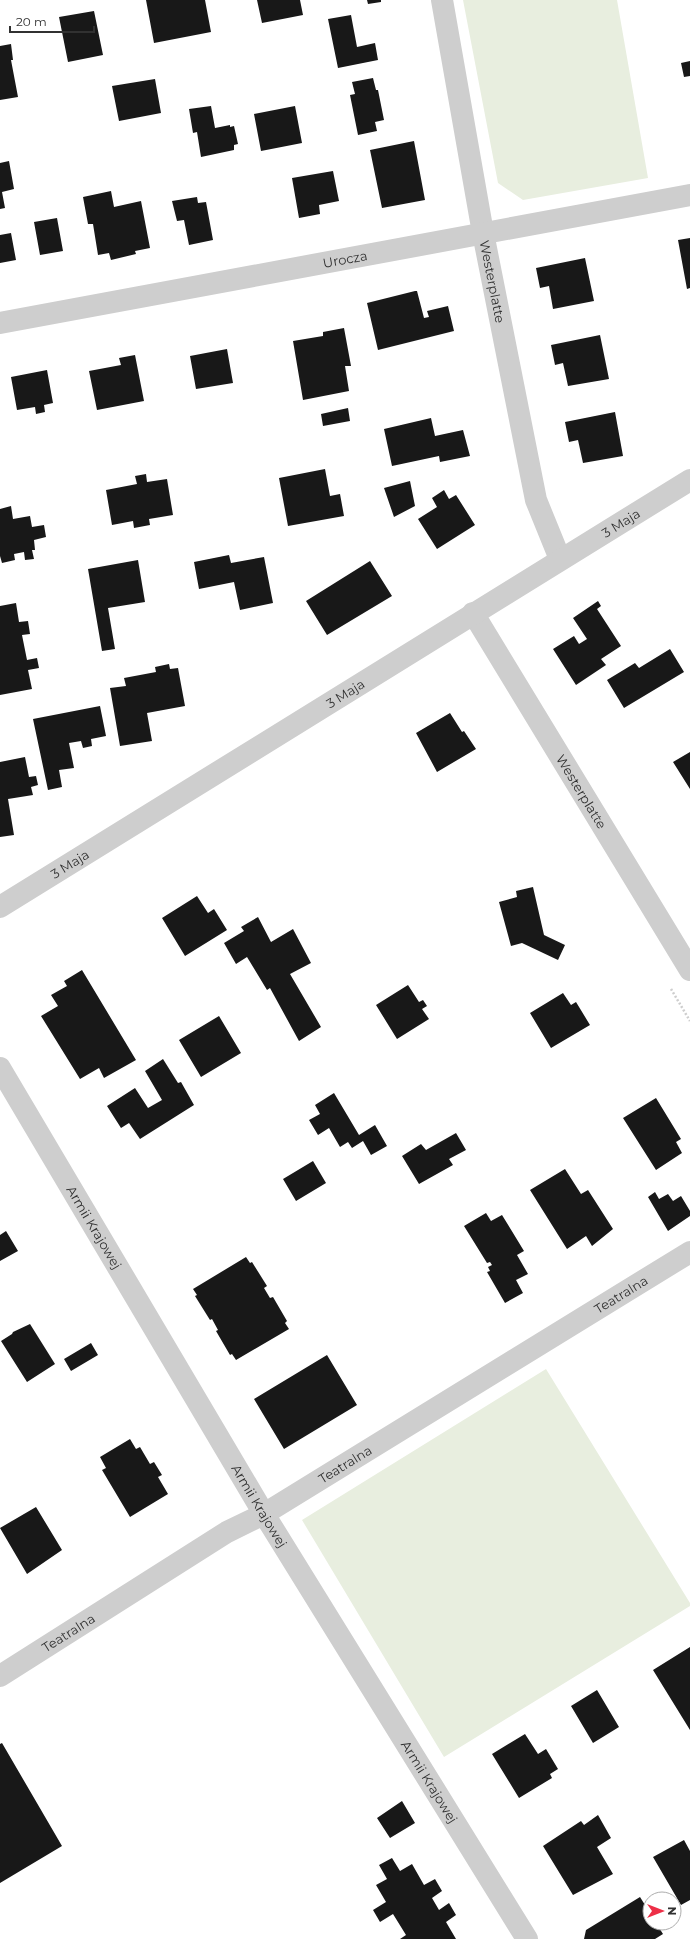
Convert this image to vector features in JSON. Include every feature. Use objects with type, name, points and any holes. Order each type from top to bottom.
[{"type":"street","name":"Westerplatte","points":[[442,0],[483,233],[536,500],[560,559]]},
{"type":"street","name":"Urocza","points":[[0,323],[690,195]]},
{"type":"street","name":"3 Maja","points":[[0,907],[560,559],[690,480]]},
{"type":"street","name":"Westerplatte","points":[[473,613],[690,970]]},
{"type":"street","name":"Armii Krajowej","points":[[0,1068],[264,1514],[527,1939]]},
{"type":"street","name":"Teatralna","points":[[0,1676],[227,1532],[264,1514],[690,1252]]},
{"type":"green space","points":[[463,0],[617,0],[648,178],[523,200],[498,183]]},
{"type":"green space","points":[[546,1369],[690,1603],[690,1606],[444,1757],[302,1520]]},
{"type":"building","points":[[146,0],[205,0],[211,32],[154,43]]},
{"type":"building","points":[[257,0],[300,0],[303,15],[262,23]]},
{"type":"building","points":[[367,0],[381,0],[381,2],[368,4]]},
{"type":"building","points":[[94,11],[103,55],[68,62],[59,17]]},
{"type":"building","points":[[351,15],[357,47],[375,43],[378,60],[338,68],[328,19]]},
{"type":"building","points":[[11,44],[13,60],[11,60],[18,97],[0,100],[0,46]]},
{"type":"building","points":[[690,61],[690,76],[684,77],[681,63]]},
{"type":"building","points":[[373,78],[376,90],[378,90],[384,120],[375,122],[377,131],[358,135],[350,95],[355,94],[352,82]]},
{"type":"building","points":[[155,79],[161,113],[119,121],[112,86]]},
{"type":"building","points":[[211,106],[215,128],[230,125],[230,127],[234,126],[238,144],[234,145],[234,150],[201,157],[197,132],[193,133],[189,109]]},
{"type":"building","points":[[295,106],[302,143],[261,151],[254,114]]},
{"type":"building","points":[[414,141],[425,200],[382,208],[370,150]]},
{"type":"building","points":[[9,161],[14,189],[2,192],[5,208],[0,209],[0,163]]},
{"type":"building","points":[[333,171],[339,201],[319,205],[320,214],[299,218],[292,178]]},
{"type":"building","points":[[111,191],[114,207],[141,201],[150,248],[135,251],[136,254],[111,260],[109,253],[98,255],[93,224],[88,224],[83,197]]},
{"type":"building","points":[[197,197],[198,203],[206,202],[213,240],[189,245],[184,220],[177,221],[172,201]]},
{"type":"building","points":[[57,218],[63,251],[40,255],[34,222]]},
{"type":"building","points":[[11,233],[16,260],[0,263],[0,235]]},
{"type":"building","points":[[690,238],[690,288],[687,289],[678,240]]},
{"type":"building","points":[[585,258],[594,301],[553,309],[549,286],[540,288],[536,268]]},
{"type":"building","points":[[417,291],[424,318],[429,317],[427,311],[448,306],[454,331],[378,350],[367,303]]},
{"type":"building","points":[[344,328],[351,366],[345,366],[349,391],[303,400],[293,341],[323,336],[323,332]]},
{"type":"building","points":[[600,335],[609,379],[568,386],[563,363],[555,365],[551,345]]},
{"type":"building","points":[[227,349],[233,383],[196,389],[190,356]]},
{"type":"building","points":[[135,355],[144,401],[97,410],[89,371],[121,365],[119,358]]},
{"type":"building","points":[[47,370],[53,403],[44,405],[45,412],[36,414],[35,407],[17,410],[11,377]]},
{"type":"building","points":[[348,408],[350,421],[323,426],[321,414]]},
{"type":"building","points":[[615,412],[623,456],[583,463],[578,440],[569,442],[565,422]]},
{"type":"building","points":[[431,418],[435,436],[463,430],[470,456],[440,462],[439,456],[392,466],[384,429]]},
{"type":"building","points":[[325,469],[330,496],[340,494],[344,516],[288,526],[279,478]]},
{"type":"building","points":[[146,474],[147,482],[167,479],[173,515],[149,519],[150,525],[134,528],[133,521],[112,525],[106,490],[137,484],[135,476]]},
{"type":"building","points":[[410,481],[415,506],[394,517],[384,488]]},
{"type":"building","points":[[444,490],[449,499],[456,495],[475,525],[437,549],[418,519],[437,507],[432,498]]},
{"type":"building","points":[[11,506],[13,519],[30,516],[32,527],[44,525],[46,537],[34,540],[35,550],[32,550],[34,559],[25,560],[24,552],[14,554],[15,560],[2,563],[0,556],[0,509]]},
{"type":"building","points":[[229,555],[231,563],[264,557],[273,603],[240,610],[234,582],[199,589],[194,562]]},
{"type":"building","points":[[138,560],[145,602],[108,608],[115,649],[102,651],[88,569]]},
{"type":"building","points":[[370,561],[392,596],[327,635],[306,601]]},
{"type":"building","points":[[598,601],[601,606],[597,609],[621,646],[601,659],[606,665],[576,685],[553,649],[574,636],[579,644],[587,639],[573,618]]},
{"type":"building","points":[[16,603],[19,622],[28,621],[30,634],[22,635],[27,660],[37,658],[39,668],[28,670],[32,689],[0,695],[0,606]]},
{"type":"building","points":[[670,649],[684,672],[624,708],[607,680],[635,663],[639,668]]},
{"type":"building","points":[[169,664],[170,669],[178,668],[185,706],[147,713],[152,741],[120,746],[110,688],[126,686],[124,678],[156,672],[155,667]]},
{"type":"building","points":[[100,706],[106,736],[91,739],[92,746],[83,748],[81,741],[69,743],[74,768],[59,770],[62,787],[48,790],[33,719]]},
{"type":"building","points":[[450,713],[462,732],[464,731],[476,749],[437,772],[416,733]]},
{"type":"building","points":[[690,752],[690,789],[673,762]]},
{"type":"building","points":[[25,757],[29,777],[36,776],[38,785],[31,787],[33,795],[8,799],[14,835],[0,837],[0,762]]},
{"type":"building","points":[[533,887],[544,935],[565,945],[558,960],[522,943],[511,946],[499,902],[517,897],[516,891]]},
{"type":"building","points":[[197,896],[208,913],[214,909],[227,930],[185,956],[162,918]]},
{"type":"building","points":[[258,917],[271,942],[293,929],[311,963],[290,974],[321,1027],[299,1041],[270,988],[267,990],[247,957],[236,964],[224,943],[244,931],[241,927]]},
{"type":"building","points":[[82,970],[136,1060],[104,1078],[99,1068],[80,1079],[41,1016],[58,1006],[51,995],[67,986],[64,981]]},
{"type":"building","points":[[408,985],[419,1002],[423,1000],[427,1006],[422,1009],[429,1019],[397,1039],[376,1005]]},
{"type":"building","points":[[563,993],[571,1005],[576,1002],[590,1025],[551,1048],[530,1013]]},
{"type":"building","points":[[219,1016],[241,1053],[201,1077],[179,1040]]},
{"type":"building","points":[[163,1059],[178,1083],[181,1082],[194,1105],[140,1139],[129,1123],[121,1128],[107,1106],[135,1088],[148,1108],[162,1100],[145,1071]]},
{"type":"building","points":[[334,1093],[359,1135],[375,1125],[387,1146],[371,1155],[363,1141],[352,1148],[348,1142],[340,1147],[329,1128],[318,1135],[309,1120],[320,1114],[315,1105]]},
{"type":"building","points":[[656,1098],[681,1139],[676,1142],[682,1153],[656,1170],[623,1118]]},
{"type":"building","points":[[456,1133],[466,1150],[449,1159],[453,1165],[419,1184],[402,1156],[421,1144],[426,1150]]},
{"type":"building","points":[[313,1161],[326,1183],[296,1201],[283,1179]]},
{"type":"building","points":[[565,1169],[581,1194],[588,1190],[613,1229],[592,1246],[586,1236],[567,1249],[530,1190]]},
{"type":"building","points":[[655,1192],[659,1199],[668,1194],[673,1201],[681,1196],[690,1211],[690,1216],[668,1231],[648,1197]]},
{"type":"building","points":[[486,1213],[491,1221],[502,1215],[524,1251],[517,1255],[528,1274],[516,1280],[523,1293],[505,1303],[487,1272],[490,1271],[488,1267],[492,1265],[490,1262],[487,1263],[464,1226]]},
{"type":"building","points":[[6,1231],[18,1251],[0,1261],[0,1235]]},
{"type":"building","points":[[246,1257],[250,1263],[252,1262],[267,1286],[264,1288],[270,1298],[273,1297],[287,1321],[285,1323],[289,1329],[236,1360],[232,1354],[230,1355],[216,1331],[218,1330],[212,1319],[210,1320],[195,1296],[197,1295],[193,1289]]},
{"type":"building","points":[[30,1324],[55,1364],[27,1382],[1,1341],[13,1332]]},
{"type":"building","points":[[91,1343],[98,1355],[71,1371],[64,1359]]},
{"type":"building","points":[[327,1355],[357,1405],[284,1449],[254,1399]]},
{"type":"building","points":[[130,1439],[136,1449],[140,1447],[150,1464],[154,1462],[162,1475],[158,1477],[168,1494],[130,1517],[102,1470],[106,1468],[100,1457]]},
{"type":"building","points":[[36,1507],[62,1550],[27,1574],[0,1528]]},
{"type":"building","points":[[690,1647],[690,1730],[653,1670]]},
{"type":"building","points":[[597,1690],[619,1727],[593,1743],[571,1706]]},
{"type":"building","points":[[525,1734],[538,1754],[546,1749],[558,1769],[550,1774],[552,1778],[519,1798],[492,1754]]},
{"type":"building","points":[[2,1743],[62,1846],[0,1883],[0,1744]]},
{"type":"building","points":[[402,1801],[415,1823],[390,1838],[377,1818]]},
{"type":"building","points":[[598,1815],[611,1838],[597,1847],[613,1874],[573,1895],[543,1846],[581,1821],[584,1825]]},
{"type":"building","points":[[684,1840],[690,1851],[690,1900],[682,1904],[682,1891],[673,1891],[653,1857]]},
{"type":"building","points":[[392,1858],[400,1871],[412,1864],[424,1885],[435,1879],[442,1891],[432,1898],[439,1910],[449,1903],[456,1915],[446,1922],[456,1939],[400,1939],[406,1935],[393,1914],[380,1922],[373,1910],[386,1902],[376,1885],[387,1879],[379,1865]]},
{"type":"building","points":[[640,1897],[642,1900],[642,1931],[661,1931],[663,1934],[655,1939],[584,1939],[586,1930]]}]
